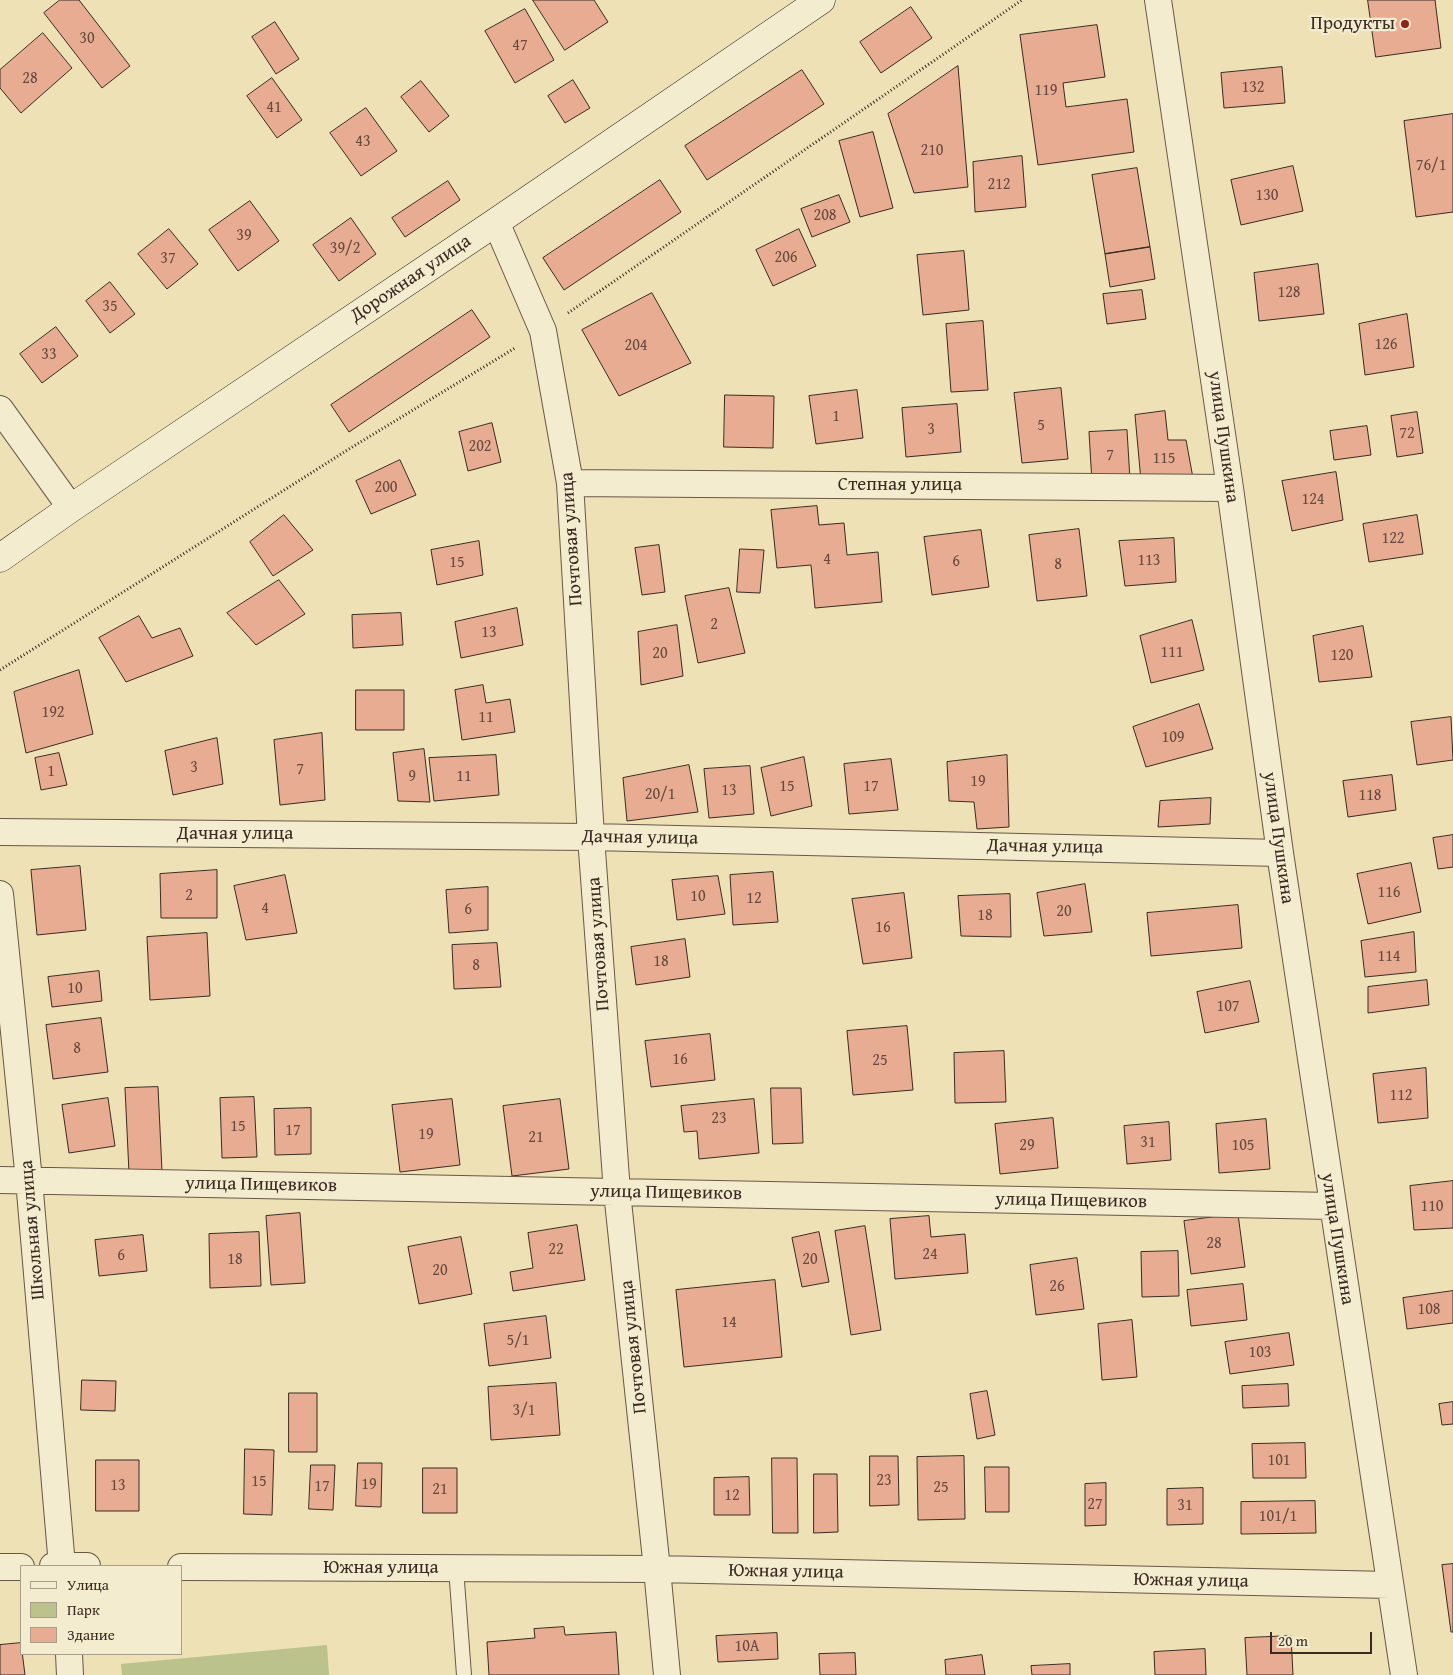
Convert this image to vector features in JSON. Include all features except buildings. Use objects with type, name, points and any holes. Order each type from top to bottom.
[{"type":"main road","name":"Дорожная улица","points":[[0,558],[821,0]]},
{"type":"street","name":"улица Пушкина","points":[[1158,0],[1230,488],[1280,853],[1404,1675]]},
{"type":"street","name":"Почтовая улица","points":[[496,222],[542,331],[570,483],[591,837],[617,1192],[667,1675]]},
{"type":"street","points":[[0,410],[71,508]]},
{"type":"street","name":"Степная улица","points":[[570,483],[1230,488]]},
{"type":"street","name":"Дачная улица","points":[[0,832],[591,837],[1280,853]]},
{"type":"street","name":"Школьная улица","points":[[0,894],[29,1180],[62,1565]]},
{"type":"street","name":"улица Пищевиков","points":[[0,1180],[1332,1206]]},
{"type":"street","points":[[0,1567],[20,1567]]},
{"type":"street","name":"Южная улица","points":[[182,1567],[657,1569],[1390,1585]]},
{"type":"street","points":[[69,1655],[70,1675]]},
{"type":"lane","points":[[456,1568],[464,1675]]},
{"type":"green space","points":[[327,1645],[329,1675],[122,1675],[121,1664]]},
{"type":"place","name":"Продукты","points":[[1405,24]]}]
